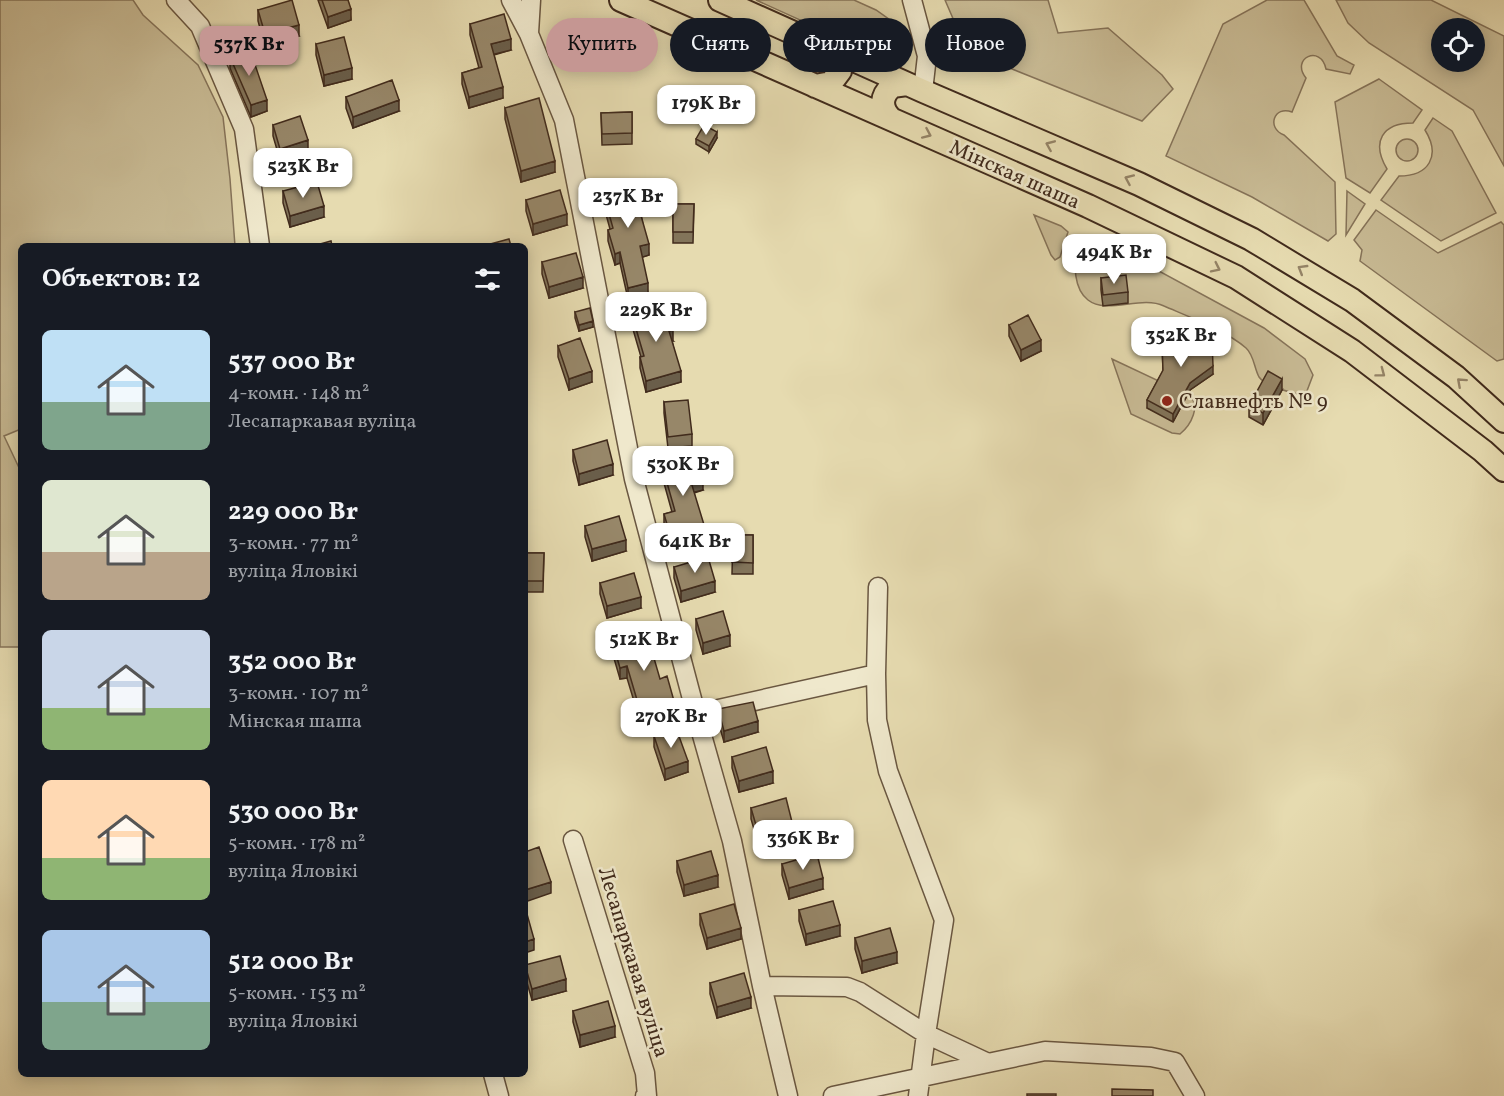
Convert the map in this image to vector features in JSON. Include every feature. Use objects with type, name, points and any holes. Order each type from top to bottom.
[{"type":"main road","name":"Мінская шаша","points":[[621,0],[1088,206],[1236,277],[1352,351],[1483,451],[1504,470]]},
{"type":"main road","name":"Мінская шаша","points":[[720,0],[783,28]]},
{"type":"main road","points":[[815,86],[831,83],[839,72]]},
{"type":"main road","name":"Мінская шаша","points":[[880,72],[1139,184],[1251,239],[1352,300],[1456,377],[1504,421]]},
{"type":"main road","points":[[890,118],[882,105],[883,98],[892,86],[915,88]]},
{"type":"street","points":[[176,0],[200,26],[244,129],[260,243]]},
{"type":"street","points":[[512,0],[529,34],[564,120],[634,479],[732,841],[762,986],[788,1096]]},
{"type":"street","points":[[529,34],[531,0]]},
{"type":"street","points":[[912,0],[927,56],[915,88]]},
{"type":"street","points":[[878,587],[877,720],[888,771],[944,920],[918,1096]]},
{"type":"street","points":[[696,714],[876,674]]},
{"type":"street","name":"Лесапаркавая вуліца","points":[[573,840],[645,1072],[647,1096],[645,1096]]},
{"type":"street","points":[[762,986],[847,987],[860,992],[926,1034],[988,1063]]},
{"type":"street","points":[[832,1096],[1045,1051],[1151,1057],[1175,1062],[1195,1096]]},
{"type":"street","points":[[494,1077],[499,1096]]},
{"type":"shaded area","points":[[0,0],[133,0],[143,15],[198,65],[223,117],[235,243],[18,243],[18,430],[4,436],[18,466],[18,647],[0,647]]},
{"type":"shaded area","points":[[756,0],[854,0],[887,18],[796,18]]},
{"type":"shaded area","points":[[945,0],[1048,0],[1058,33],[1108,28],[1162,75],[1173,89],[1142,121],[1020,72],[1026,72],[1026,18],[953,18]]},
{"type":"shaded area","points":[[1267,0],[1304,0],[1337,56],[1354,65],[1350,74],[1326,69],[1319,57],[1308,57],[1302,65],[1306,78],[1292,112],[1281,112],[1274,118],[1278,132],[1335,182],[1336,234],[1328,241],[1252,197],[1166,156],[1223,24]]},
{"type":"shaded area","points":[[1336,0],[1431,0],[1468,18],[1431,18],[1431,72],[1485,72],[1485,27],[1504,36],[1504,166],[1473,110],[1369,43],[1348,23]]},
{"type":"shaded area","points":[[1379,79],[1422,110],[1413,123],[1394,126],[1382,136],[1380,150],[1387,169],[1370,193],[1346,178],[1335,102]]},
{"type":"shaded area","points":[[1433,118],[1452,131],[1496,213],[1441,241],[1381,200],[1399,176],[1418,172],[1429,163],[1432,148],[1425,130]]},
{"type":"shaded area","points":[[1403,139],[1411,139],[1418,146],[1418,154],[1411,161],[1403,161],[1396,154],[1396,146]]},
{"type":"shaded area","points":[[1347,191],[1365,204],[1346,235]]},
{"type":"shaded area","points":[[1376,210],[1438,253],[1501,222],[1504,225],[1504,359],[1497,361],[1360,261],[1362,250],[1354,240]]},
{"type":"shaded area","points":[[1034,215],[1061,226],[1068,232],[1060,257],[1055,260],[1051,255]]},
{"type":"shaded area","points":[[1095,238],[1264,328],[1305,359],[1313,375],[1305,396],[1262,381],[1251,354],[1246,348],[1218,330],[1195,319],[1155,303],[1105,306],[1088,300],[1077,283],[1075,269],[1082,248]]},
{"type":"shaded area","points":[[1112,359],[1161,382],[1147,408],[1173,421],[1188,394],[1195,409],[1191,420],[1180,434],[1172,433],[1131,414]]},
{"type":"building","points":[[292,0],[299,25],[265,34],[258,10]]},
{"type":"building","points":[[322,0],[348,0],[351,9],[328,17]]},
{"type":"building","points":[[504,14],[511,39],[491,44],[503,87],[469,97],[462,73],[482,67],[470,24]]},
{"type":"building","points":[[344,37],[352,68],[324,75],[316,44]]},
{"type":"building","points":[[250,50],[267,100],[251,105],[230,57]]},
{"type":"building","points":[[392,80],[399,100],[353,117],[346,97]]},
{"type":"building","points":[[539,98],[555,161],[521,171],[505,108]]},
{"type":"building","points":[[632,112],[632,133],[602,134],[601,113]]},
{"type":"building","points":[[300,116],[308,140],[280,149],[273,125]]},
{"type":"building","points":[[704,125],[717,132],[709,146],[696,139]]},
{"type":"building","points":[[636,179],[643,203],[638,205],[649,244],[640,246],[648,283],[628,288],[620,252],[615,254],[608,230],[613,228],[602,189]]},
{"type":"building","points":[[317,182],[324,206],[290,216],[283,191]]},
{"type":"building","points":[[560,190],[567,214],[533,224],[526,200]]},
{"type":"building","points":[[673,204],[694,204],[693,232],[673,232]]},
{"type":"building","points":[[509,239],[510,243],[494,243]]},
{"type":"building","points":[[576,253],[583,277],[549,287],[542,262]]},
{"type":"building","points":[[1126,275],[1128,292],[1103,295],[1101,278]]},
{"type":"building","points":[[666,305],[673,330],[669,331],[681,371],[646,381],[640,357],[644,356],[632,315]]},
{"type":"building","points":[[590,308],[593,321],[579,325],[575,312]]},
{"type":"building","points":[[1028,315],[1041,340],[1021,350],[1009,325]]},
{"type":"building","points":[[1186,328],[1212,340],[1213,366],[1190,383],[1173,414],[1147,400],[1163,370],[1162,344]]},
{"type":"building","points":[[580,338],[592,371],[569,379],[558,346]]},
{"type":"building","points":[[1268,371],[1282,379],[1263,413],[1249,406]]},
{"type":"building","points":[[688,400],[692,434],[668,437],[664,402]]},
{"type":"building","points":[[607,440],[613,464],[579,474],[573,450]]},
{"type":"building","points":[[696,455],[703,479],[691,482],[705,528],[671,538],[664,514],[675,511],[662,465]]},
{"type":"building","points":[[619,516],[626,540],[592,549],[585,526]]},
{"type":"building","points":[[733,535],[753,535],[753,563],[732,562]]},
{"type":"building","points":[[528,553],[544,553],[543,581],[528,581]]},
{"type":"building","points":[[708,557],[715,581],[681,591],[674,567]]},
{"type":"building","points":[[634,573],[641,597],[607,606],[600,583]]},
{"type":"building","points":[[723,611],[730,635],[703,643],[696,619]]},
{"type":"building","points":[[647,634],[660,679],[667,676],[674,701],[640,710],[627,666],[620,668],[613,644]]},
{"type":"building","points":[[753,702],[758,721],[724,731],[718,709]]},
{"type":"building","points":[[676,728],[688,761],[665,769],[654,736]]},
{"type":"building","points":[[766,747],[773,771],[739,781],[732,757]]},
{"type":"building","points":[[786,798],[792,822],[758,832],[751,808]]},
{"type":"building","points":[[539,847],[551,882],[528,889],[528,851]]},
{"type":"building","points":[[711,851],[718,875],[684,885],[677,861]]},
{"type":"building","points":[[817,854],[823,878],[789,888],[782,864]]},
{"type":"building","points":[[833,901],[840,925],[806,934],[799,910]]},
{"type":"building","points":[[734,904],[741,928],[707,938],[700,914]]},
{"type":"building","points":[[528,918],[534,939],[528,941]]},
{"type":"building","points":[[890,928],[897,952],[862,961],[855,938]]},
{"type":"building","points":[[560,956],[566,979],[532,989],[528,964]]},
{"type":"building","points":[[744,973],[751,997],[717,1007],[710,983]]},
{"type":"building","points":[[608,1001],[615,1026],[580,1035],[573,1011]]},
{"type":"building","points":[[1112,1089],[1153,1090],[1153,1096],[1112,1096]]},
{"type":"building","points":[[1027,1094],[1056,1094],[1056,1096],[1027,1096]]},
{"type":"place","name":"Славнефть № 9","points":[[1167,401]]}]
